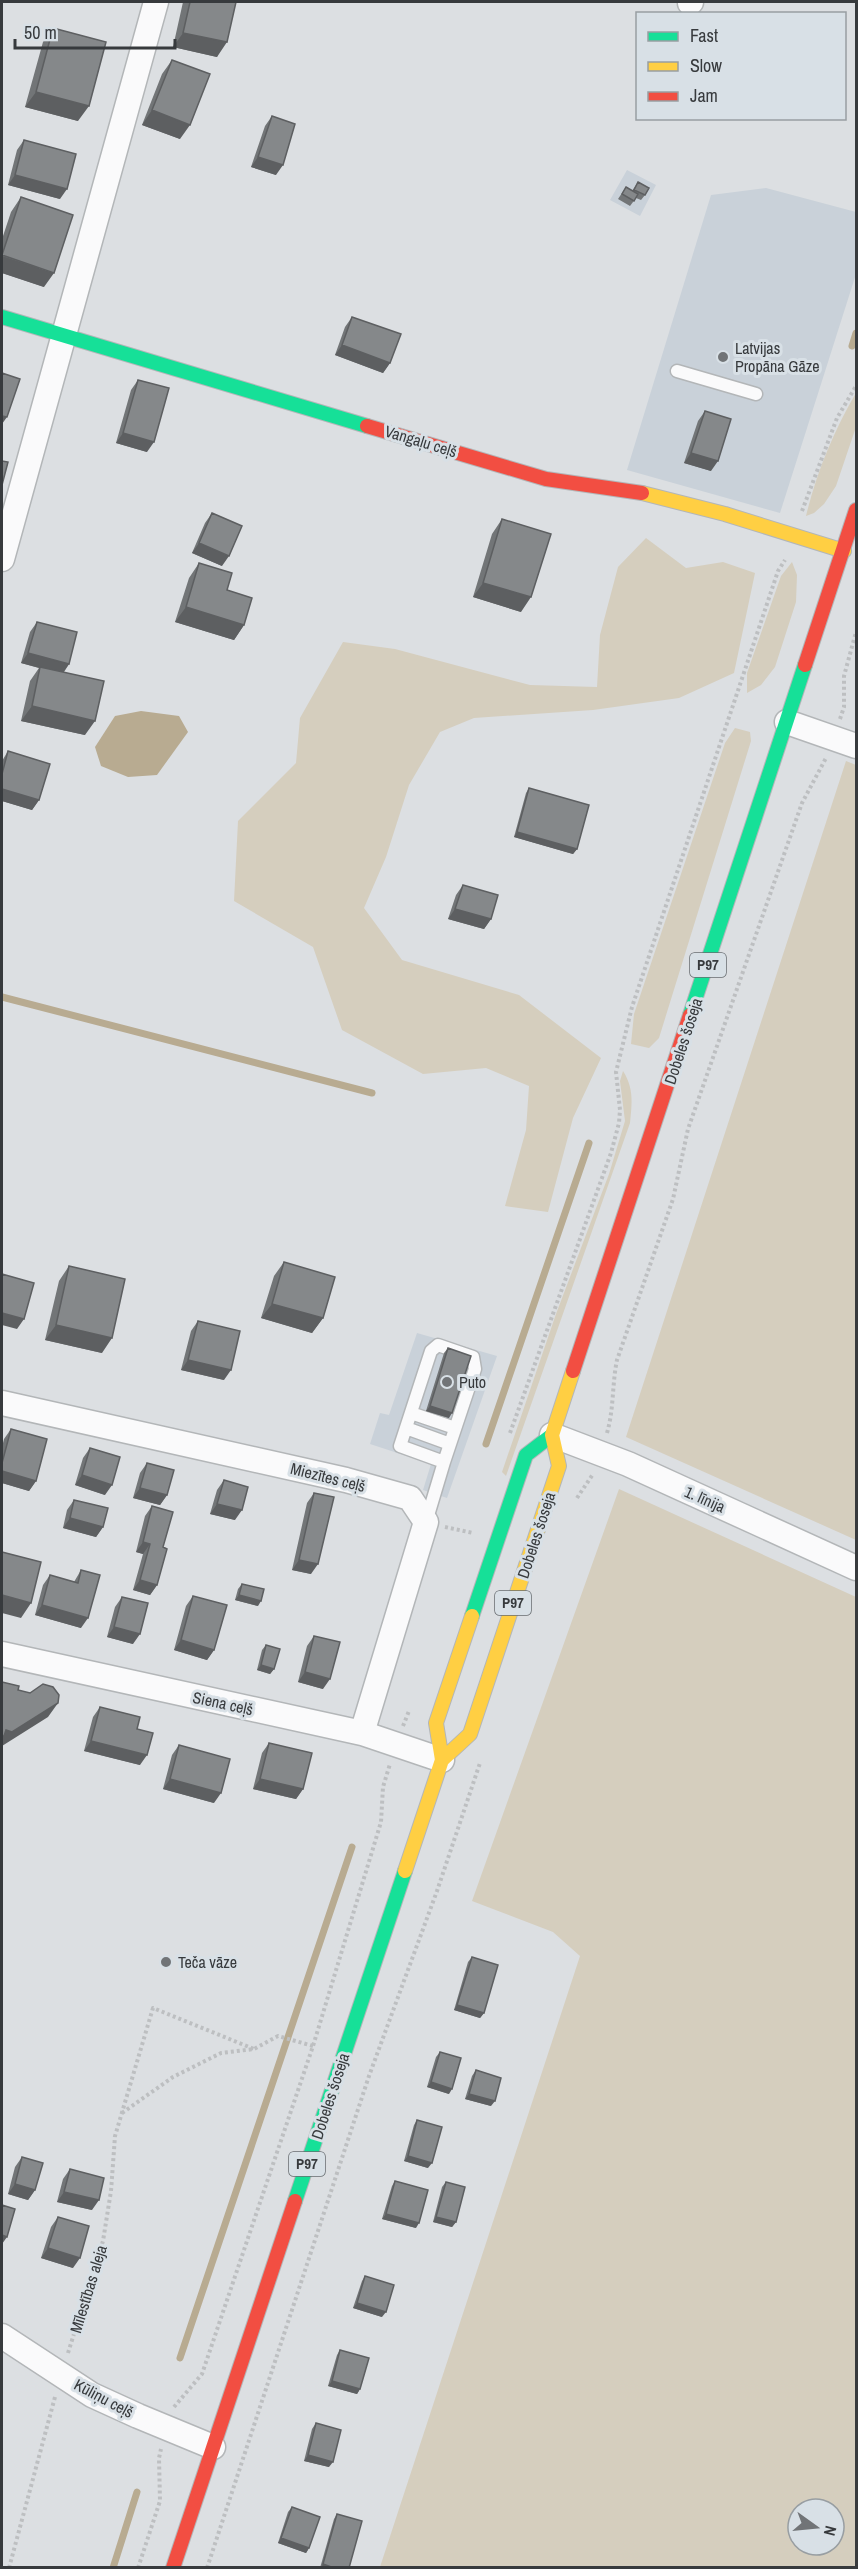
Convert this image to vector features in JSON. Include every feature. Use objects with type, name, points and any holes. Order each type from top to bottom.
[{"type":"main road","name":"Vangaļu ceļš","points":[[2,317],[546,479],[641,493],[795,535],[843,551]]},
{"type":"main road","name":"Dobeles šoseja","points":[[442,1760],[470,1734],[559,1466],[552,1435],[856,510]]},
{"type":"main road","name":"Dobeles šoseja","points":[[173,2568],[442,1760],[436,1723],[526,1455],[552,1435]]},
{"type":"street","points":[[2,559],[62,334],[156,2]]},
{"type":"street","points":[[787,722],[856,746]]},
{"type":"street","name":"Miezītes ceļš","points":[[2,1403],[345,1480],[410,1498],[426,1522]]},
{"type":"street","name":"1. līnija","points":[[552,1435],[619,1460],[856,1568]]},
{"type":"street","points":[[362,1733],[426,1522]]},
{"type":"street","name":"Siena ceļš","points":[[2,1654],[362,1733],[442,1760]]},
{"type":"street","name":"Kūliņu ceļš","points":[[2,2336],[92,2395],[213,2447]]},
{"type":"lane","points":[[677,371],[756,394]]},
{"type":"lane","points":[[426,1522],[455,1428],[455,1413],[473,1357],[438,1345],[431,1351],[435,1360],[424,1374],[400,1446],[444,1461]]},
{"type":"lane","points":[[424,1374],[436,1378]]},
{"type":"lane","points":[[415,1400],[428,1404]]},
{"type":"lane","points":[[411,1413],[455,1428]]},
{"type":"lane","points":[[406,1428],[450,1444]]},
{"type":"path","points":[[507,1440],[620,1123],[616,1072],[632,1007],[736,691],[778,571],[788,556],[807,492],[837,418],[856,386]]},
{"type":"path","points":[[471,1542],[477,1523]]},
{"type":"path","points":[[138,2568],[160,2501],[159,2458],[175,2405],[202,2374],[313,2046],[381,1822],[383,1787],[412,1703]]},
{"type":"path","name":"Mīlestības aleja","points":[[9,2568],[61,2374],[103,2241],[111,2191],[115,2136],[153,2008],[254,2049]]},
{"type":"path","points":[[122,2113],[173,2078],[221,2052],[254,2049],[278,2036],[313,2046]]},
{"type":"shaded area","points":[[627,170],[656,185],[640,216],[610,200]]},
{"type":"shaded area","points":[[766,188],[856,212],[856,274],[780,513],[627,470],[711,195]]},
{"type":"shaded area","points":[[856,393],[856,427],[836,486],[824,504],[814,513],[806,516],[826,453]]},
{"type":"shaded area","points":[[646,538],[686,568],[723,562],[755,573],[734,673],[679,698],[593,710],[474,718],[440,732],[409,785],[386,857],[364,908],[402,960],[519,995],[601,1058],[573,1118],[548,1212],[505,1206],[526,1130],[529,1086],[486,1068],[423,1074],[342,1030],[313,947],[234,901],[238,821],[296,763],[300,718],[343,642],[395,649],[530,685],[597,687],[600,635],[618,567]]},
{"type":"shaded area","points":[[792,562],[797,575],[796,602],[775,667],[761,685],[747,693],[747,673],[781,576]]},
{"type":"shaded area","points":[[141,711],[179,716],[188,732],[157,775],[128,777],[101,766],[95,747],[115,716]]},
{"type":"shaded area","points":[[735,728],[750,732],[751,741],[659,1038],[649,1048],[631,1044],[634,1014],[725,743]]},
{"type":"shaded area","points":[[846,761],[856,765],[856,1540],[626,1437]]},
{"type":"shaded area","points":[[623,1071],[631,1090],[630,1123],[506,1476],[502,1472],[556,1314],[609,1174],[625,1121],[620,1081]]},
{"type":"shaded area","points":[[417,1333],[497,1356],[447,1498],[423,1490],[431,1464],[370,1444],[380,1413],[389,1415]]},
{"type":"shaded area","points":[[619,1489],[856,1597],[856,2567],[380,2567],[580,1956],[553,1932],[472,1901]]},
{"type":"building","points":[[190,2],[236,2],[227,42],[183,33]]},
{"type":"building","points":[[53,28],[106,42],[89,106],[36,92]]},
{"type":"building","points":[[172,60],[210,74],[190,125],[152,110]]},
{"type":"building","points":[[272,116],[295,124],[283,165],[258,157]]},
{"type":"building","points":[[24,140],[76,154],[67,189],[15,175]]},
{"type":"building","points":[[638,182],[649,188],[645,195],[634,190]]},
{"type":"building","points":[[626,187],[638,194],[634,201],[622,194]]},
{"type":"building","points":[[21,197],[73,215],[54,273],[2,255]]},
{"type":"building","points":[[352,317],[401,334],[390,363],[342,345]]},
{"type":"building","points":[[2,373],[20,379],[7,417],[2,416]]},
{"type":"building","points":[[138,380],[169,388],[154,442],[123,433]]},
{"type":"building","points":[[705,411],[731,419],[718,461],[691,453]]},
{"type":"building","points":[[2,461],[8,462],[2,485]]},
{"type":"building","points":[[212,513],[242,526],[229,556],[199,543]]},
{"type":"building","points":[[502,519],[551,534],[531,597],[483,583]]},
{"type":"building","points":[[199,563],[232,573],[227,590],[252,598],[244,625],[186,607]]},
{"type":"building","points":[[37,622],[77,632],[69,664],[28,653]]},
{"type":"building","points":[[40,667],[104,681],[95,721],[32,706]]},
{"type":"building","points":[[8,751],[50,764],[39,800],[2,789],[2,774]]},
{"type":"building","points":[[529,788],[589,805],[577,849],[517,832]]},
{"type":"building","points":[[463,885],[498,895],[491,919],[455,909]]},
{"type":"building","points":[[284,1262],[335,1277],[323,1318],[272,1304]]},
{"type":"building","points":[[69,1266],[125,1279],[112,1338],[56,1325]]},
{"type":"building","points":[[2,1274],[34,1283],[24,1319],[2,1313]]},
{"type":"building","points":[[198,1321],[240,1331],[231,1370],[188,1360]]},
{"type":"building","name":"Puto","points":[[448,1348],[471,1356],[452,1413],[430,1406]]},
{"type":"building","points":[[11,1429],[47,1439],[36,1481],[2,1471]]},
{"type":"building","points":[[90,1448],[120,1457],[112,1485],[82,1475]]},
{"type":"building","points":[[147,1463],[174,1470],[167,1495],[140,1488]]},
{"type":"building","points":[[224,1480],[248,1487],[242,1510],[217,1504]]},
{"type":"building","points":[[314,1493],[334,1497],[318,1564],[299,1560]]},
{"type":"building","points":[[74,1500],[108,1508],[103,1527],[70,1518]]},
{"type":"building","points":[[152,1506],[173,1512],[163,1547],[167,1549],[157,1585],[140,1580],[150,1544],[143,1542]]},
{"type":"building","points":[[2,1552],[41,1562],[31,1603],[2,1595]]},
{"type":"building","points":[[81,1570],[100,1575],[88,1618],[42,1605],[50,1575],[78,1583]]},
{"type":"building","points":[[242,1584],[264,1589],[261,1601],[239,1595]]},
{"type":"building","points":[[193,1596],[227,1605],[214,1650],[181,1640]]},
{"type":"building","points":[[122,1597],[148,1603],[140,1634],[114,1627]]},
{"type":"building","points":[[314,1636],[340,1642],[330,1679],[305,1672]]},
{"type":"building","points":[[266,1645],[280,1649],[274,1669],[261,1665]]},
{"type":"building","points":[[2,1682],[19,1686],[18,1690],[30,1693],[43,1684],[53,1687],[59,1695],[58,1703],[12,1732],[6,1730],[2,1736]]},
{"type":"building","points":[[100,1707],[140,1717],[137,1729],[153,1733],[147,1755],[91,1741]]},
{"type":"building","points":[[269,1743],[312,1753],[303,1789],[260,1779]]},
{"type":"building","points":[[179,1745],[230,1759],[221,1793],[170,1779]]},
{"type":"building","points":[[472,1957],[498,1965],[484,2013],[457,2005]]},
{"type":"building","points":[[440,2052],[461,2058],[452,2089],[431,2082]]},
{"type":"building","points":[[476,2070],[501,2078],[495,2101],[469,2094]]},
{"type":"building","points":[[417,2120],[442,2127],[432,2163],[408,2156]]},
{"type":"building","points":[[22,2157],[43,2163],[35,2190],[15,2184]]},
{"type":"building","points":[[70,2169],[104,2178],[99,2200],[64,2192]]},
{"type":"building","points":[[395,2181],[428,2190],[419,2223],[386,2214]]},
{"type":"building","points":[[446,2182],[465,2187],[456,2222],[436,2217]]},
{"type":"building","points":[[2,2205],[15,2209],[7,2237],[2,2235]]},
{"type":"building","points":[[58,2217],[89,2226],[80,2258],[48,2248]]},
{"type":"building","points":[[365,2276],[394,2285],[386,2312],[357,2303]]},
{"type":"building","points":[[340,2350],[369,2358],[360,2389],[332,2381]]},
{"type":"building","points":[[316,2423],[341,2430],[333,2462],[308,2455]]},
{"type":"building","points":[[292,2507],[320,2517],[309,2548],[281,2538]]},
{"type":"building","points":[[337,2514],[362,2521],[349,2568],[334,2568],[323,2564]]},
{"type":"waterway","points":[[852,346],[856,333]]},
{"type":"waterway","points":[[2,997],[372,1093]]},
{"type":"waterway","points":[[486,1444],[589,1143]]},
{"type":"waterway","points":[[180,2358],[352,1847]]},
{"type":"waterway","points":[[113,2568],[137,2492]]},
{"type":"traffic: fast","points":[[2,317],[367,426]]},
{"type":"traffic: fast","points":[[690,1015],[805,665]]},
{"type":"traffic: fast","points":[[472,1616],[526,1455],[552,1435]]},
{"type":"traffic: fast","points":[[295,2201],[405,1871]]},
{"type":"traffic: slow","points":[[642,493],[725,514],[844,551]]},
{"type":"traffic: slow","points":[[442,1760],[470,1734],[559,1466],[552,1435],[573,1371]]},
{"type":"traffic: slow","points":[[405,1871],[442,1760],[436,1723],[472,1616]]},
{"type":"traffic: jam","points":[[367,426],[546,479],[642,493]]},
{"type":"traffic: jam","points":[[805,665],[856,510]]},
{"type":"traffic: jam","points":[[573,1371],[690,1015]]},
{"type":"traffic: jam","points":[[173,2568],[295,2201]]},
{"type":"place","name":"Latvijas Propāna Gāze","points":[[723,357]]},
{"type":"place","name":"Puto","points":[[447,1382]]},
{"type":"place","name":"Teča vāze","points":[[166,1962]]}]
